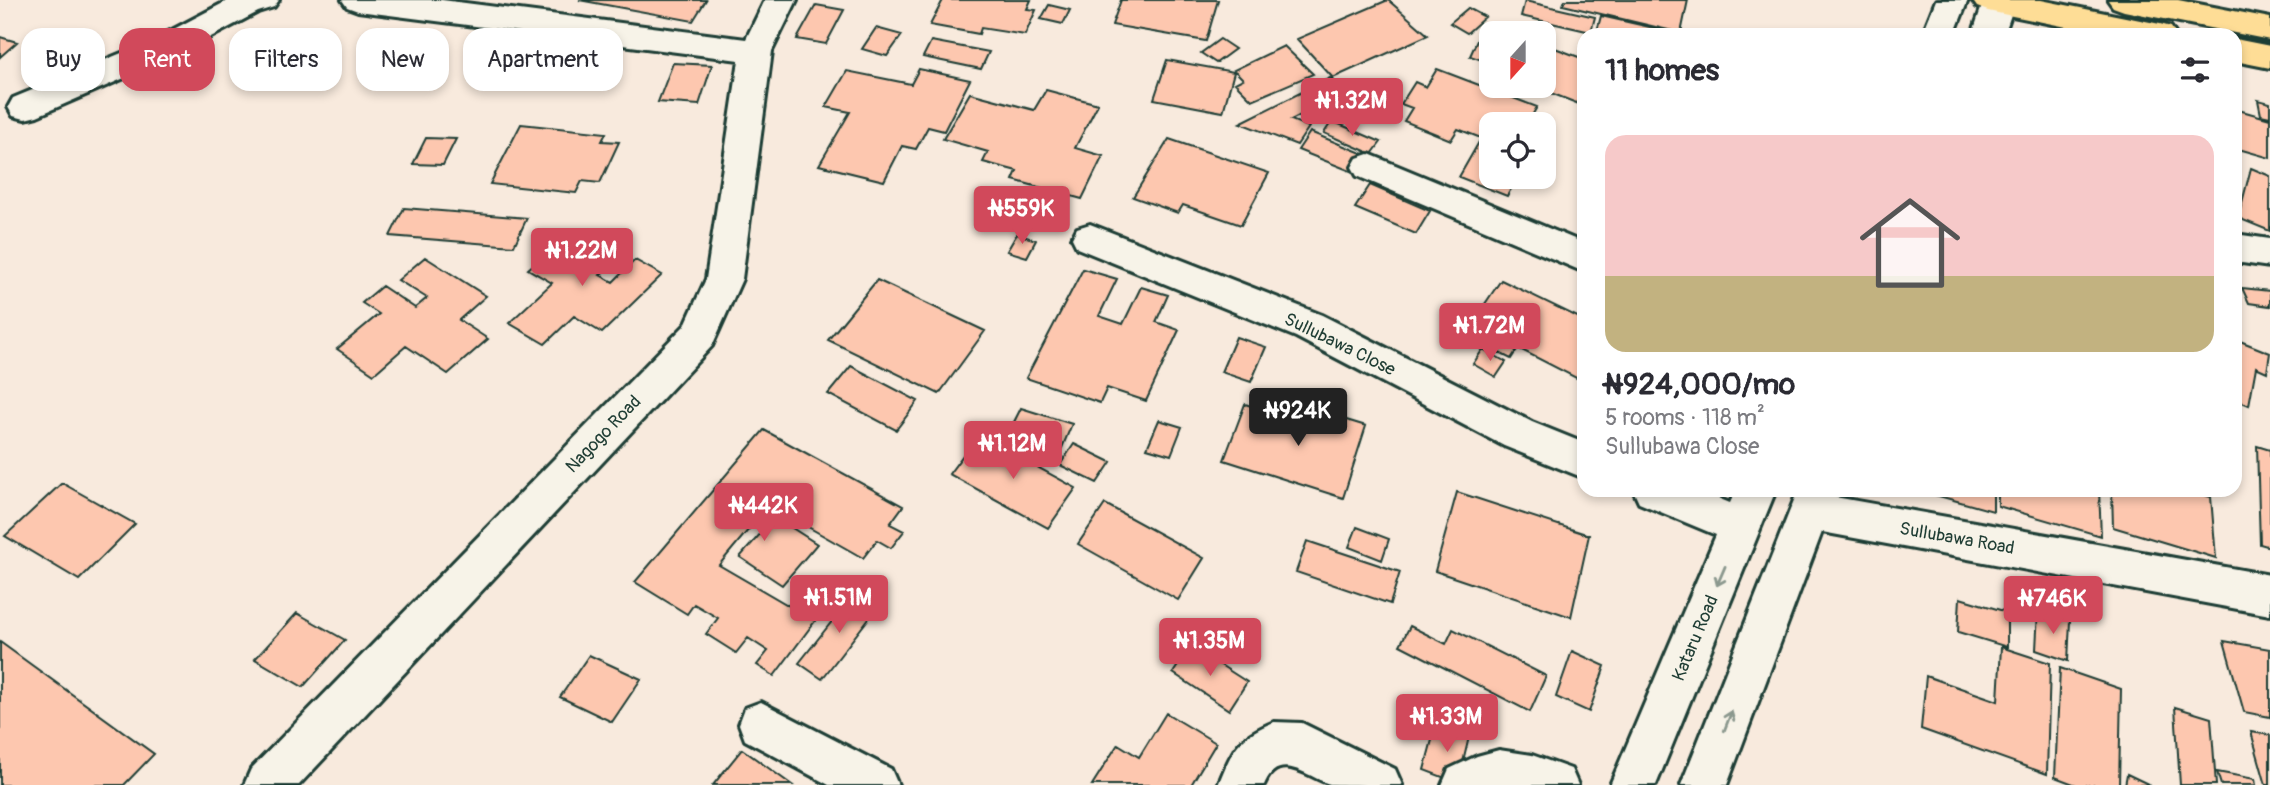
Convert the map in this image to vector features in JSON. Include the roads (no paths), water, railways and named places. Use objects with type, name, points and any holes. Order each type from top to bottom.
[{"type":"main road","points":[[2128,0],[2270,29]]},
{"type":"main road","points":[[1996,1],[2126,28]]},
{"type":"main road","points":[[2242,51],[2270,57]]},
{"type":"street","points":[[25,107],[164,48],[249,3],[263,0]]},
{"type":"street","points":[[359,0],[756,51]]},
{"type":"street","name":"Nagogo Road","points":[[267,785],[699,335],[724,279],[756,51],[781,0]]},
{"type":"street","points":[[1941,28],[1952,0]]},
{"type":"street","points":[[1990,28],[1996,1]]},
{"type":"street","points":[[1369,167],[1577,255]]},
{"type":"street","name":"Sullubawa Close","points":[[1090,238],[1309,326],[1518,434],[1577,458]]},
{"type":"street","points":[[2242,249],[2270,253]]},
{"type":"street","points":[[1690,497],[1749,508]]},
{"type":"street","points":[[1704,785],[1814,500]]},
{"type":"street","name":"Sullubawa Road","points":[[1814,500],[2270,594]]},
{"type":"street","name":"Kataru Road","points":[[1633,785],[1749,508]]},
{"type":"street","points":[[761,724],[875,785]]},
{"type":"street","points":[[1241,785],[1250,763],[1274,744],[1302,746],[1378,785]]},
{"type":"street","points":[[1465,785],[1482,774],[1515,771],[1555,785]]}]
